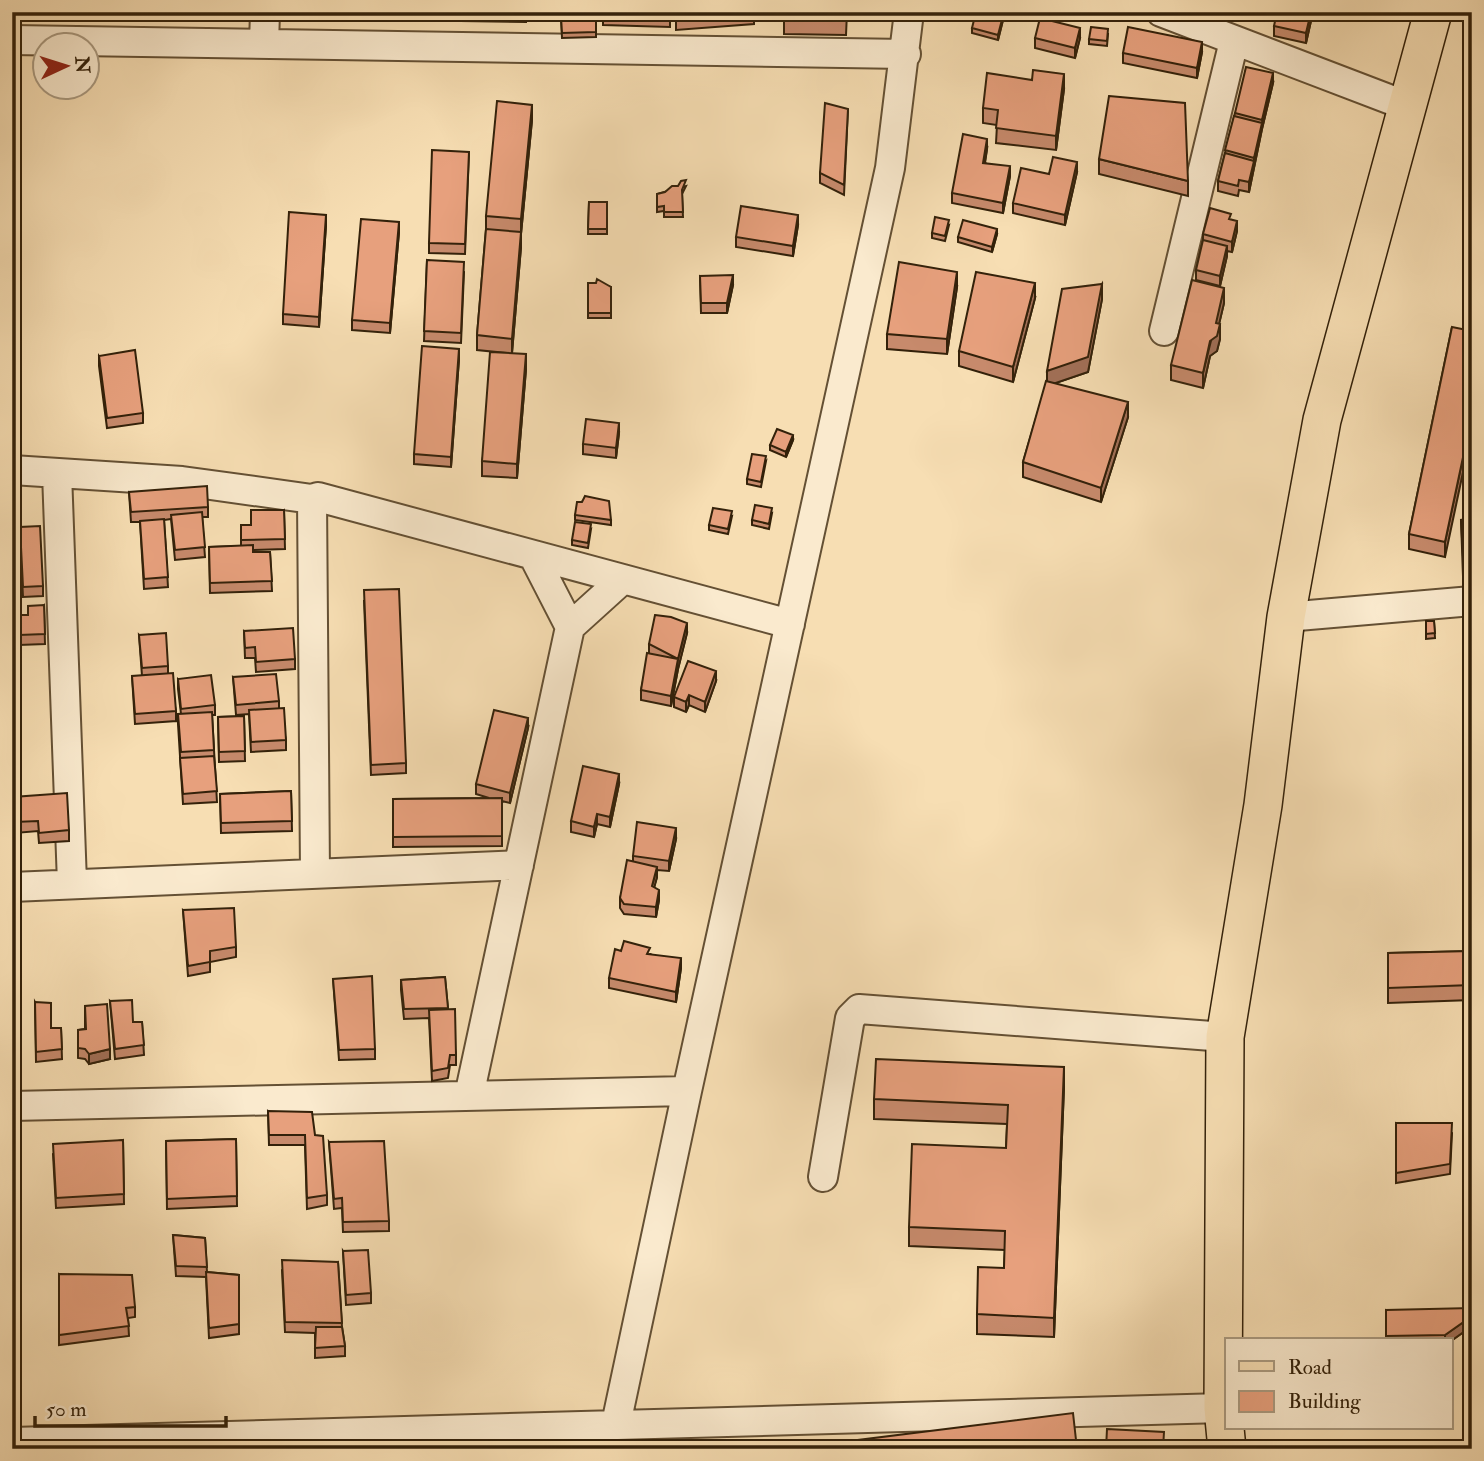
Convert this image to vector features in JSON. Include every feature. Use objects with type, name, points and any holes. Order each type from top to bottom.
[{"type":"main road","points":[[1225,1428],[1225,1037],[1263,805],[1286,617],[1322,420],[1433,12]]},
{"type":"main road","points":[[1225,1430],[1227,1449]]},
{"type":"street","points":[[264,44],[265,12]]},
{"type":"street","points":[[616,1424],[890,168],[909,12]]},
{"type":"street","points":[[1161,12],[1407,107]]},
{"type":"street","points":[[12,40],[906,54]]},
{"type":"street","points":[[1164,331],[1234,41]]},
{"type":"street","points":[[12,470],[182,481],[318,498],[790,624]]},
{"type":"street","points":[[57,473],[72,883]]},
{"type":"street","points":[[312,499],[316,873]]},
{"type":"street","points":[[533,555],[570,627]]},
{"type":"street","points":[[469,1096],[570,627],[623,579]]},
{"type":"street","points":[[1286,617],[1472,601]]},
{"type":"street","points":[[12,887],[519,865]]},
{"type":"street","points":[[823,1177],[850,1018],[859,1009],[1225,1037]]},
{"type":"street","points":[[12,1106],[687,1091]]},
{"type":"street","points":[[12,1441],[1223,1408]]},
{"type":"building","points":[[603,12],[670,12],[670,17],[603,15]]},
{"type":"building","points":[[676,12],[713,12],[676,15]]},
{"type":"building","points":[[784,12],[847,12],[846,20],[784,19]]},
{"type":"building","points":[[976,12],[1004,12],[998,35],[972,28]]},
{"type":"building","points":[[1277,12],[1311,12],[1306,33],[1274,26]]},
{"type":"building","points":[[596,16],[596,32],[562,33],[561,17]]},
{"type":"building","points":[[1040,18],[1080,28],[1075,48],[1035,38]]},
{"type":"building","points":[[1091,27],[1108,29],[1107,41],[1089,39]]},
{"type":"building","points":[[1128,27],[1202,42],[1197,68],[1123,53]]},
{"type":"building","points":[[1246,67],[1273,73],[1262,120],[1235,113]]},
{"type":"building","points":[[1033,70],[1064,74],[1056,136],[996,128],[998,110],[983,108],[987,73],[1032,80]]},
{"type":"building","points":[[1109,96],[1185,103],[1188,181],[1099,159]]},
{"type":"building","points":[[497,101],[532,105],[521,219],[486,216]]},
{"type":"building","points":[[825,103],[848,109],[844,185],[820,173]]},
{"type":"building","points":[[1234,116],[1262,123],[1254,158],[1225,150]]},
{"type":"building","points":[[963,134],[987,139],[983,163],[1010,166],[1003,203],[952,193]]},
{"type":"building","points":[[432,150],[469,152],[465,244],[429,243]]},
{"type":"building","points":[[1225,153],[1254,161],[1249,182],[1239,180],[1238,186],[1218,181]]},
{"type":"building","points":[[1053,157],[1077,162],[1065,215],[1013,203],[1021,168],[1049,174]]},
{"type":"building","points":[[686,180],[682,190],[683,212],[664,212],[664,206],[657,207],[657,194]]},
{"type":"building","points":[[589,202],[607,202],[607,229],[588,229]]},
{"type":"building","points":[[741,206],[798,215],[793,246],[736,237]]},
{"type":"building","points":[[1210,208],[1231,214],[1229,219],[1237,221],[1232,242],[1203,234]]},
{"type":"building","points":[[289,212],[326,215],[319,317],[283,314]]},
{"type":"building","points":[[935,217],[949,220],[945,236],[932,233]]},
{"type":"building","points":[[361,219],[399,222],[390,323],[352,320]]},
{"type":"building","points":[[963,220],[997,229],[992,247],[958,237]]},
{"type":"building","points":[[486,229],[521,232],[512,339],[477,335]]},
{"type":"building","points":[[1203,240],[1227,246],[1220,276],[1196,270]]},
{"type":"building","points":[[427,260],[464,262],[461,333],[424,331]]},
{"type":"building","points":[[899,262],[957,272],[947,339],[887,334]]},
{"type":"building","points":[[976,272],[1035,283],[1013,367],[959,351]]},
{"type":"building","points":[[733,275],[727,303],[701,303],[700,276]]},
{"type":"building","points":[[597,279],[611,287],[611,313],[588,313],[588,283],[596,283]]},
{"type":"building","points":[[1192,280],[1224,288],[1216,323],[1220,324],[1217,336],[1210,341],[1203,373],[1171,365]]},
{"type":"building","points":[[1102,284],[1088,357],[1047,371],[1062,289]]},
{"type":"building","points":[[1452,327],[1472,331],[1472,415],[1445,542],[1409,534]]},
{"type":"building","points":[[422,346],[459,349],[451,457],[414,454]]},
{"type":"building","points":[[135,350],[143,413],[107,418],[99,356]]},
{"type":"building","points":[[490,352],[526,354],[517,464],[482,461]]},
{"type":"building","points":[[1046,381],[1128,402],[1101,488],[1023,462]]},
{"type":"building","points":[[586,419],[619,423],[616,448],[583,444]]},
{"type":"building","points":[[777,429],[793,435],[786,452],[770,445]]},
{"type":"building","points":[[752,454],[766,456],[761,482],[747,479]]},
{"type":"building","points":[[207,486],[208,507],[131,512],[129,492]]},
{"type":"building","points":[[585,496],[609,501],[611,520],[575,515],[577,502],[582,502]]},
{"type":"building","points":[[755,505],[772,508],[769,524],[752,520]]},
{"type":"building","points":[[713,508],[732,511],[728,529],[709,525]]},
{"type":"building","points":[[251,510],[284,510],[285,539],[241,540],[241,525],[251,525]]},
{"type":"building","points":[[202,512],[205,547],[175,550],[171,515]]},
{"type":"building","points":[[164,519],[168,577],[144,579],[140,521]]},
{"type":"building","points":[[1472,519],[1472,556],[1463,557],[1461,520]]},
{"type":"building","points":[[575,522],[591,524],[588,543],[572,540]]},
{"type":"building","points":[[40,526],[43,586],[23,587],[20,527]]},
{"type":"building","points":[[253,545],[253,552],[270,552],[272,581],[210,583],[209,547]]},
{"type":"building","points":[[399,589],[406,763],[371,765],[364,590]]},
{"type":"building","points":[[44,605],[45,634],[19,635],[18,615],[28,615],[28,606]]},
{"type":"building","points":[[655,615],[687,623],[678,659],[649,644]]},
{"type":"building","points":[[1426,621],[1434,621],[1435,633],[1426,634]]},
{"type":"building","points":[[293,628],[295,659],[256,662],[255,647],[245,648],[244,631]]},
{"type":"building","points":[[166,633],[168,666],[142,668],[139,635]]},
{"type":"building","points":[[647,653],[678,659],[671,696],[641,690]]},
{"type":"building","points":[[688,661],[716,671],[705,702],[689,695],[686,702],[674,697]]},
{"type":"building","points":[[173,673],[176,711],[135,714],[132,676]]},
{"type":"building","points":[[276,674],[279,701],[236,705],[233,677]]},
{"type":"building","points":[[211,675],[215,705],[181,709],[178,679]]},
{"type":"building","points":[[12,678],[18,678],[17,716],[12,716]]},
{"type":"building","points":[[284,708],[286,740],[251,742],[249,710]]},
{"type":"building","points":[[494,710],[528,718],[510,793],[476,784]]},
{"type":"building","points":[[212,712],[214,750],[181,752],[178,714]]},
{"type":"building","points":[[244,716],[245,751],[219,752],[218,717]]},
{"type":"building","points":[[214,756],[217,791],[183,794],[180,758]]},
{"type":"building","points":[[583,766],[619,774],[610,817],[597,814],[594,827],[571,821]]},
{"type":"building","points":[[291,791],[292,821],[221,823],[220,794]]},
{"type":"building","points":[[67,793],[69,830],[39,833],[38,821],[15,822],[13,797]]},
{"type":"building","points":[[502,798],[502,836],[393,837],[393,799]]},
{"type":"building","points":[[637,822],[676,828],[669,861],[633,856]]},
{"type":"building","points":[[627,860],[657,867],[652,886],[659,890],[656,907],[624,904],[620,898]]},
{"type":"building","points":[[234,908],[236,947],[210,951],[210,962],[188,966],[183,910]]},
{"type":"building","points":[[624,941],[650,948],[647,954],[681,958],[676,992],[609,978],[615,949],[621,951]]},
{"type":"building","points":[[1472,951],[1472,985],[1388,988],[1388,953]]},
{"type":"building","points":[[372,976],[375,1049],[339,1050],[333,979]]},
{"type":"building","points":[[445,977],[448,1008],[404,1009],[401,980]]},
{"type":"building","points":[[132,1000],[133,1022],[142,1022],[144,1045],[115,1049],[110,1001]]},
{"type":"building","points":[[35,1002],[51,1003],[51,1028],[61,1028],[62,1049],[36,1052]]},
{"type":"building","points":[[107,1004],[110,1049],[89,1054],[85,1049],[78,1048],[78,1030],[86,1029],[85,1006]]},
{"type":"building","points":[[455,1009],[456,1055],[450,1055],[448,1068],[432,1071],[429,1010]]},
{"type":"building","points":[[876,1059],[1064,1067],[1054,1318],[977,1314],[978,1267],[1004,1268],[1005,1231],[909,1227],[912,1144],[1006,1148],[1008,1105],[874,1099]]},
{"type":"building","points":[[268,1111],[312,1112],[315,1135],[323,1136],[327,1195],[307,1198],[305,1135],[269,1135]]},
{"type":"building","points":[[1396,1123],[1452,1123],[1450,1164],[1396,1173]]},
{"type":"building","points":[[236,1139],[237,1196],[167,1199],[166,1141]]},
{"type":"building","points":[[123,1140],[124,1194],[56,1198],[53,1144]]},
{"type":"building","points":[[384,1141],[389,1221],[343,1222],[342,1198],[334,1199],[329,1142]]},
{"type":"building","points":[[173,1235],[205,1238],[207,1267],[176,1266]]},
{"type":"building","points":[[368,1250],[371,1293],[346,1295],[343,1251]]},
{"type":"building","points":[[282,1260],[338,1262],[342,1323],[285,1322]]},
{"type":"building","points":[[206,1272],[239,1275],[239,1324],[209,1328]]},
{"type":"building","points":[[59,1274],[132,1275],[135,1307],[126,1308],[129,1326],[59,1335]]},
{"type":"building","points":[[1472,1308],[1472,1316],[1445,1335],[1386,1336],[1386,1310]]},
{"type":"building","points":[[316,1327],[342,1327],[345,1346],[315,1348]]},
{"type":"building","points":[[1073,1413],[1077,1449],[802,1449],[802,1447]]},
{"type":"building","points":[[1107,1429],[1164,1432],[1163,1449],[1106,1449]]},
{"type":"building","points":[[802,1447],[801,1449],[742,1449]]}]
